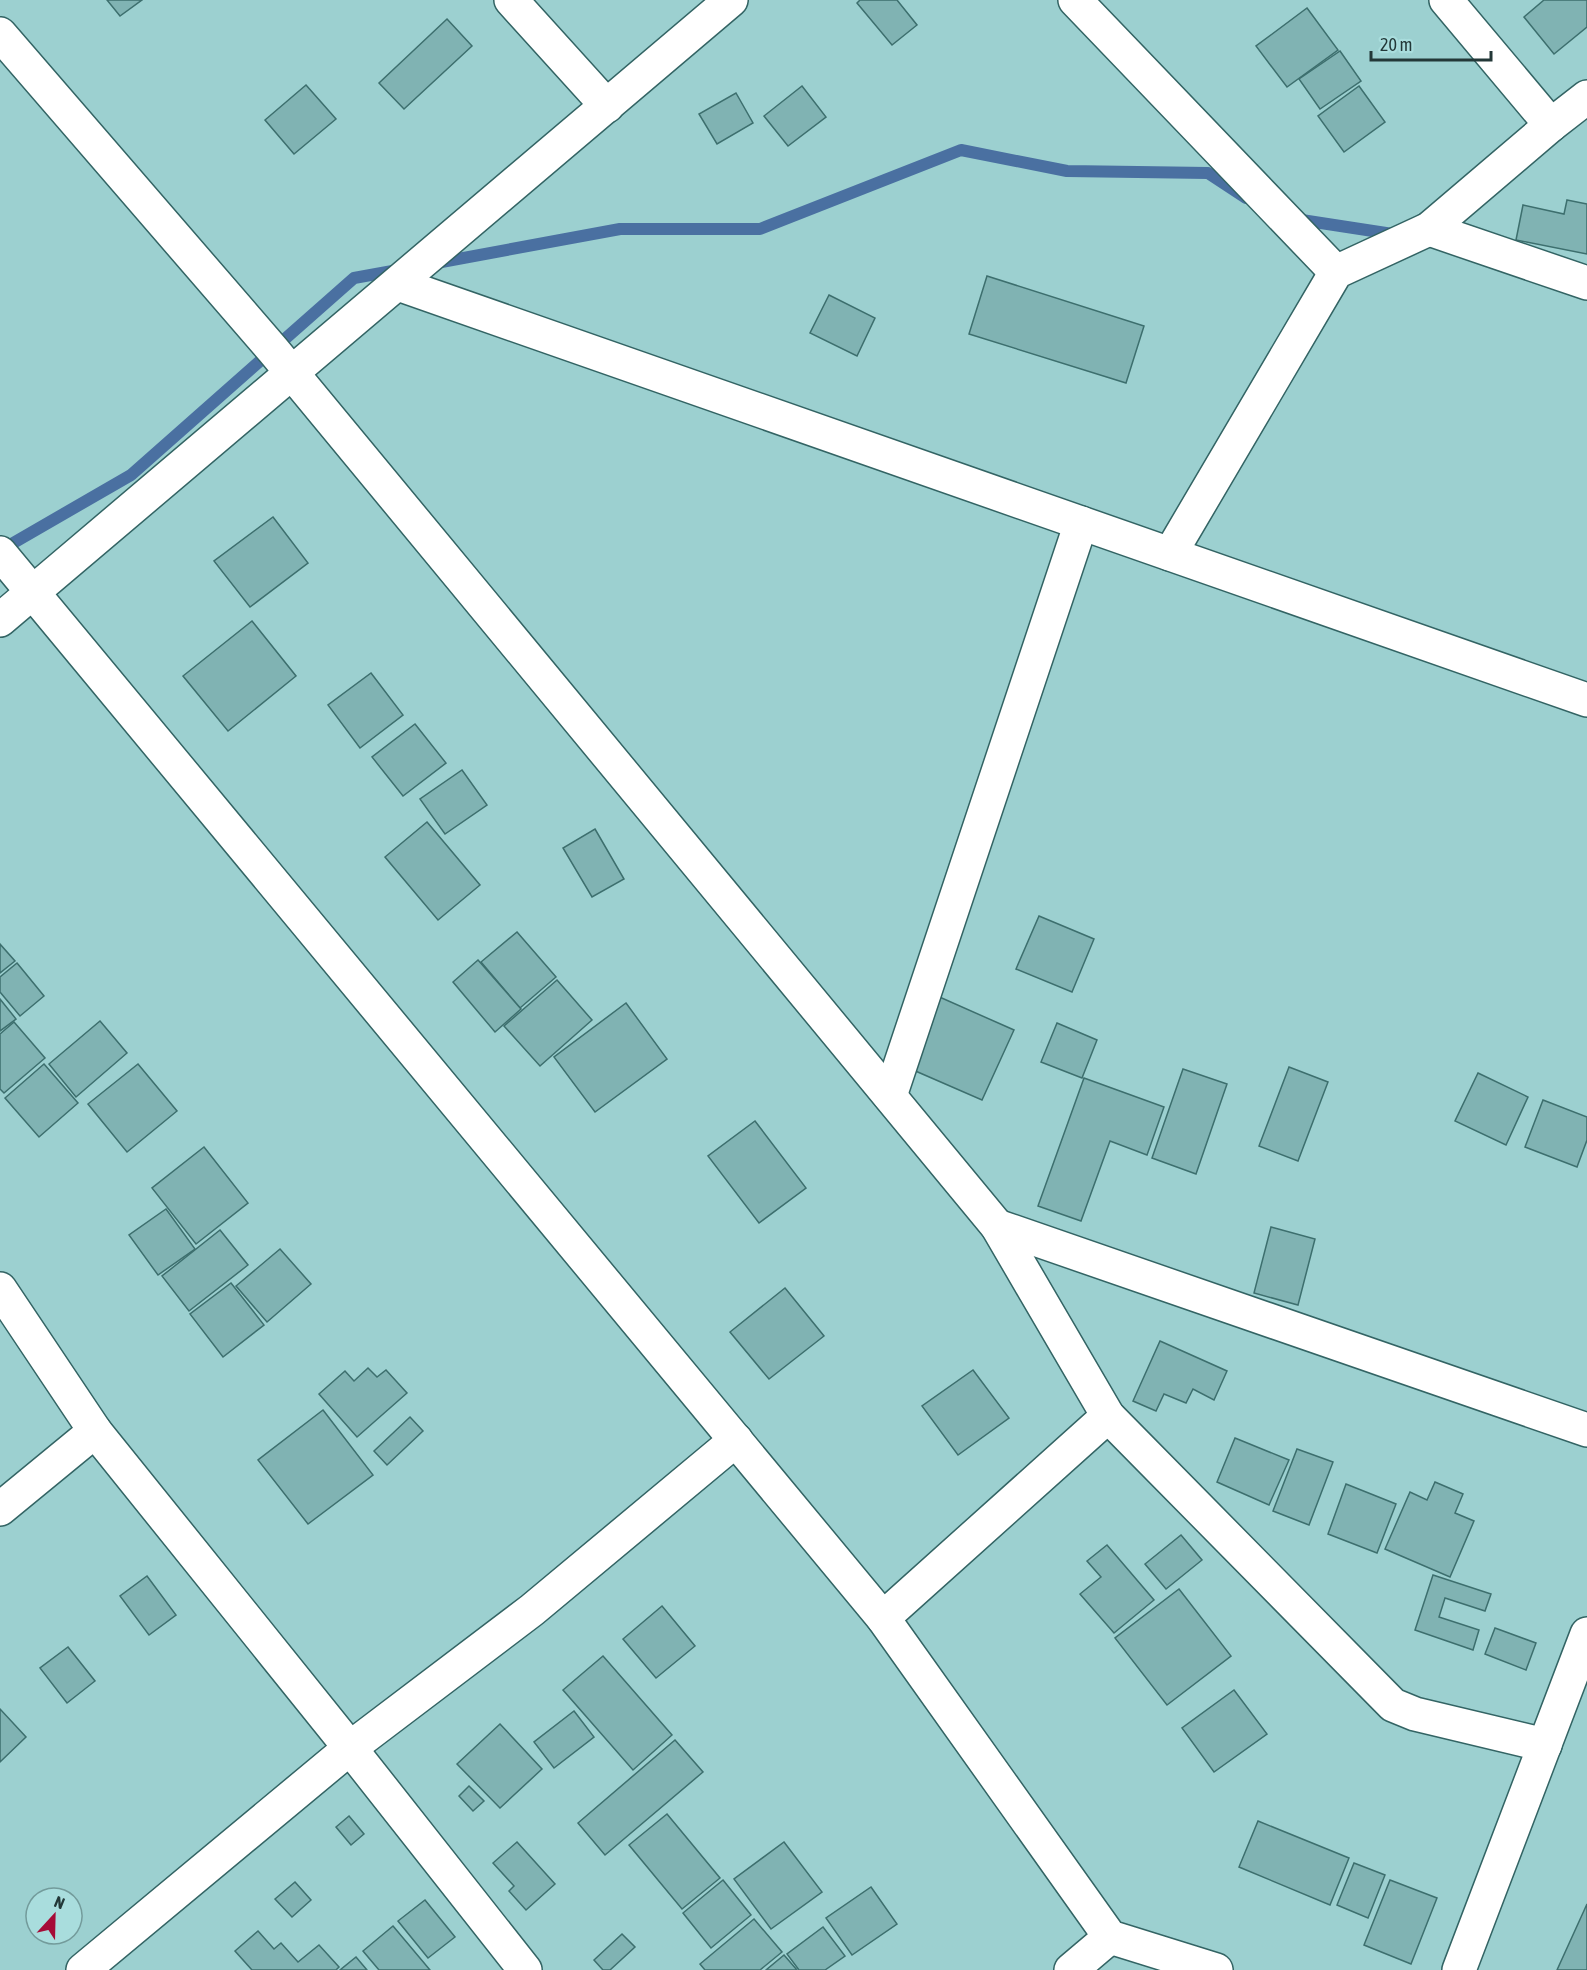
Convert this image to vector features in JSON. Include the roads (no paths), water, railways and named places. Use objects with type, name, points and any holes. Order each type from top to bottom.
[{"type":"street","points":[[511,0],[607,106]]},
{"type":"street","points":[[0,620],[293,374],[731,0]]},
{"type":"street","points":[[1075,0],[1336,272]]},
{"type":"street","points":[[1446,0],[1551,124]]},
{"type":"street","points":[[0,34],[293,374],[997,1226],[1108,1416],[1393,1705],[1415,1714],[1545,1745]]},
{"type":"street","points":[[1170,554],[1336,272],[1429,229],[1551,124],[1587,97]]},
{"type":"street","points":[[1429,229],[1587,283]]},
{"type":"street","points":[[398,284],[1587,700]]},
{"type":"street","points":[[890,1096],[1081,523]]},
{"type":"street","points":[[0,553],[883,1618],[1110,1937],[1216,1970]]},
{"type":"street","points":[[997,1226],[1587,1430]]},
{"type":"street","points":[[0,1289],[95,1431],[525,1970]]},
{"type":"street","points":[[883,1618],[1108,1416]]},
{"type":"street","points":[[0,1509],[95,1431]]},
{"type":"street","points":[[83,1970],[350,1748],[532,1610],[736,1440]]},
{"type":"street","points":[[1459,1970],[1587,1635]]},
{"type":"street","points":[[1071,1970],[1110,1937]]},
{"type":"waterway","points":[[436,263],[620,229],[760,229],[961,150],[1067,171],[1208,173],[1246,198]]},
{"type":"waterway","points":[[1295,219],[1399,235]]},
{"type":"waterway","points":[[1,550],[131,475],[354,278],[398,270]]}]
